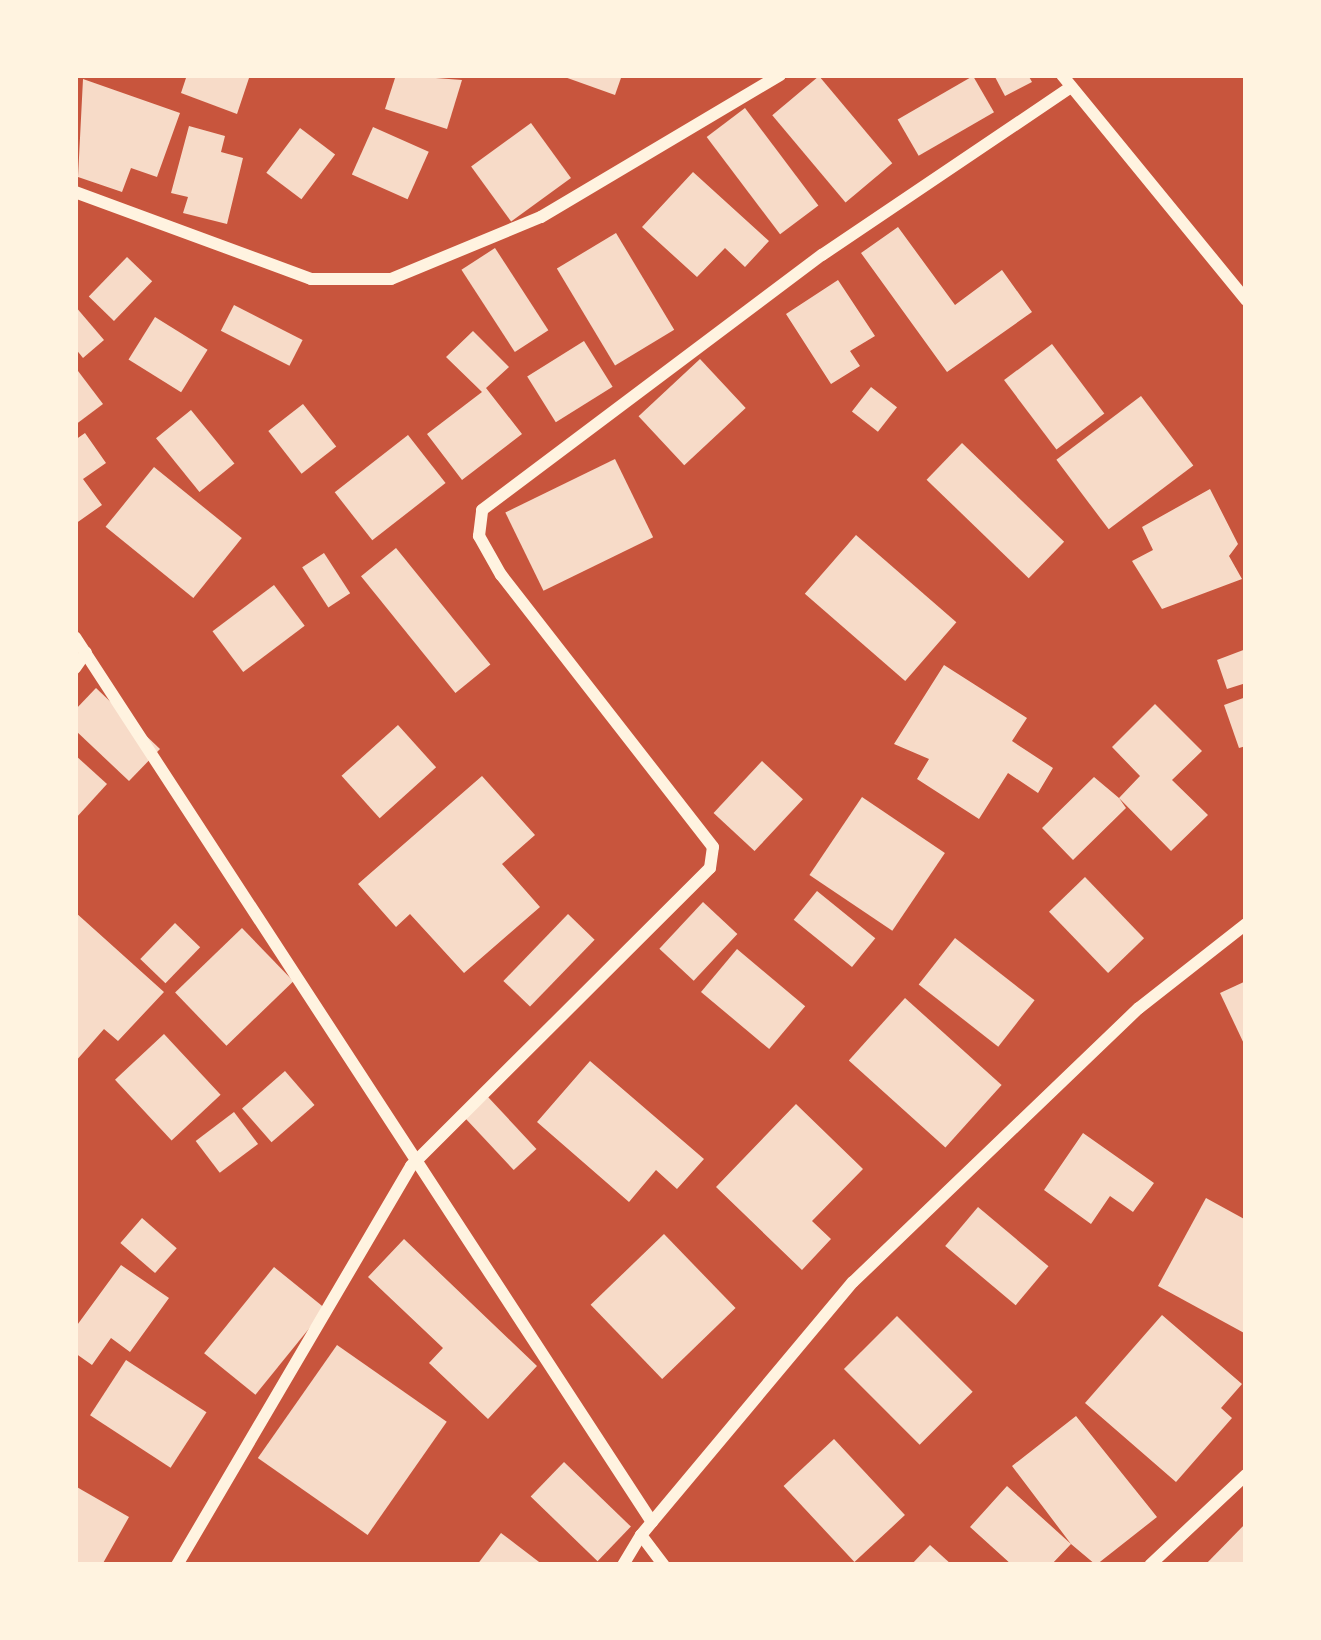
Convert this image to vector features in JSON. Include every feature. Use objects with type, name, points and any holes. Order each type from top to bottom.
[{"type":"street","points":[[75,192],[311,279],[391,279],[541,217],[780,75]]},
{"type":"street","points":[[1062,75],[1246,300]]},
{"type":"street","points":[[177,1565],[411,1166],[694,893],[712,847],[500,575],[479,536],[482,510],[821,255],[1070,88]]},
{"type":"street","points":[[75,637],[411,1166],[652,1522]]},
{"type":"street","points":[[75,668],[86,652]]},
{"type":"street","points":[[623,1565],[641,1534],[853,1282],[1139,1008],[1246,924]]},
{"type":"street","points":[[1150,1565],[1246,1474]]},
{"type":"street","points":[[641,1534],[664,1565]]},
{"type":"building","points":[[187,75],[249,78],[237,114],[181,93]]},
{"type":"building","points":[[396,75],[462,80],[447,129],[385,109]]},
{"type":"building","points":[[559,75],[622,75],[615,95]]},
{"type":"building","points":[[994,75],[1028,75],[1032,82],[1005,96]]},
{"type":"building","points":[[819,76],[892,163],[846,203],[772,115]]},
{"type":"building","points":[[973,76],[994,112],[919,156],[898,120]]},
{"type":"building","points":[[83,79],[180,113],[157,177],[131,168],[122,192],[78,177]]},
{"type":"building","points":[[745,108],[818,205],[780,234],[707,137]]},
{"type":"building","points":[[531,123],[571,178],[511,222],[471,166]]},
{"type":"building","points":[[189,126],[225,136],[221,152],[243,158],[227,224],[183,213],[188,197],[171,193]]},
{"type":"building","points":[[373,127],[429,152],[408,199],[352,175]]},
{"type":"building","points":[[300,128],[335,154],[301,199],[266,173]]},
{"type":"building","points":[[693,172],[769,241],[745,267],[725,248],[697,277],[642,227]]},
{"type":"building","points":[[898,227],[955,305],[1002,270],[1032,312],[947,372],[861,253]]},
{"type":"building","points":[[616,233],[674,330],[615,365],[557,269]]},
{"type":"building","points":[[495,248],[548,330],[515,352],[461,270]]},
{"type":"building","points":[[127,257],[152,281],[114,321],[89,297]]},
{"type":"building","points":[[838,280],[875,336],[850,351],[860,366],[831,384],[786,314]]},
{"type":"building","points":[[234,305],[303,340],[289,366],[221,331]]},
{"type":"building","points":[[75,306],[104,340],[83,358],[75,348]]},
{"type":"building","points":[[155,317],[208,350],[181,392],[129,359]]},
{"type":"building","points":[[473,331],[509,367],[486,388],[522,434],[462,480],[427,434],[482,392],[446,357]]},
{"type":"building","points":[[584,341],[613,387],[556,422],[527,377]]},
{"type":"building","points":[[1052,344],[1104,413],[1056,450],[1004,380]]},
{"type":"building","points":[[700,359],[746,408],[684,465],[639,416]]},
{"type":"building","points":[[75,367],[103,404],[75,425]]},
{"type":"building","points":[[871,387],[897,407],[878,432],[852,411]]},
{"type":"building","points":[[1141,396],[1193,465],[1109,529],[1056,460]]},
{"type":"building","points":[[303,404],[336,447],[302,474],[268,431]]},
{"type":"building","points":[[191,410],[234,464],[199,492],[156,438]]},
{"type":"building","points":[[85,433],[106,463],[83,479],[102,505],[75,524],[75,440]]},
{"type":"building","points":[[408,435],[446,483],[372,540],[335,492]]},
{"type":"building","points":[[962,443],[1064,542],[1029,578],[927,480]]},
{"type":"building","points":[[615,459],[653,537],[543,591],[505,512]]},
{"type":"building","points":[[154,467],[242,538],[193,598],[106,527]]},
{"type":"building","points":[[1210,489],[1238,544],[1229,556],[1242,579],[1162,609],[1132,561],[1153,550],[1142,527]]},
{"type":"building","points":[[856,535],[956,622],[905,681],[805,594]]},
{"type":"building","points":[[396,548],[490,665],[455,693],[361,576]]},
{"type":"building","points":[[324,553],[350,593],[328,607],[302,567]]},
{"type":"building","points":[[274,585],[305,626],[243,672],[213,631]]},
{"type":"building","points":[[1246,649],[1246,683],[1227,689],[1217,660]]},
{"type":"building","points":[[944,665],[1027,718],[1012,741],[1053,768],[1038,793],[1008,773],[979,819],[917,779],[929,759],[894,744]]},
{"type":"building","points":[[96,688],[160,749],[129,781],[75,730],[75,710]]},
{"type":"building","points":[[1246,697],[1246,746],[1239,748],[1224,705]]},
{"type":"building","points":[[1155,704],[1202,751],[1172,780],[1208,815],[1171,851],[1119,798],[1140,776],[1112,747]]},
{"type":"building","points":[[398,725],[436,767],[380,818],[342,776]]},
{"type":"building","points":[[75,755],[107,784],[75,819]]},
{"type":"building","points":[[762,761],[803,799],[755,851],[714,813]]},
{"type":"building","points":[[482,776],[535,835],[502,864],[540,907],[464,973],[410,914],[396,927],[358,884]]},
{"type":"building","points":[[1094,777],[1126,808],[1073,860],[1042,828]]},
{"type":"building","points":[[862,797],[945,853],[892,931],[809,875]]},
{"type":"building","points":[[1085,877],[1144,938],[1108,973],[1049,912]]},
{"type":"building","points":[[817,891],[875,938],[852,967],[794,920]]},
{"type":"building","points":[[703,902],[737,934],[694,981],[659,949]]},
{"type":"building","points":[[75,912],[164,992],[118,1041],[104,1029],[75,1062]]},
{"type":"building","points":[[568,914],[595,940],[530,1007],[503,981]]},
{"type":"building","points":[[175,923],[200,947],[165,983],[140,959]]},
{"type":"building","points":[[242,928],[293,981],[227,1046],[175,993]]},
{"type":"building","points":[[955,938],[1035,1000],[998,1047],[919,984]]},
{"type":"building","points":[[737,949],[805,1006],[769,1049],[701,992]]},
{"type":"building","points":[[1246,981],[1246,1048],[1220,993]]},
{"type":"building","points":[[905,998],[1002,1085],[945,1147],[849,1060]]},
{"type":"building","points":[[164,1034],[221,1095],[172,1140],[115,1080]]},
{"type":"building","points":[[590,1061],[704,1159],[677,1189],[656,1170],[629,1202],[537,1122]]},
{"type":"building","points":[[285,1071],[315,1105],[272,1142],[242,1108]]},
{"type":"building","points":[[488,1097],[536,1149],[514,1170],[465,1118]]},
{"type":"building","points":[[796,1104],[863,1169],[812,1221],[831,1239],[802,1270],[716,1187]]},
{"type":"building","points":[[234,1112],[258,1144],[220,1173],[196,1141]]},
{"type":"building","points":[[1083,1133],[1154,1183],[1133,1212],[1110,1196],[1091,1224],[1044,1190]]},
{"type":"building","points":[[1206,1198],[1246,1220],[1246,1334],[1158,1286]]},
{"type":"building","points":[[978,1207],[1048,1266],[1016,1305],[945,1246]]},
{"type":"building","points":[[142,1218],[177,1248],[155,1273],[120,1243]]},
{"type":"building","points":[[664,1234],[736,1308],[662,1379],[591,1305]]},
{"type":"building","points":[[404,1239],[537,1366],[488,1419],[429,1363],[443,1348],[368,1277]]},
{"type":"building","points":[[121,1265],[169,1298],[130,1352],[111,1338],[92,1365],[75,1353],[75,1328]]},
{"type":"building","points":[[274,1267],[325,1309],[255,1395],[204,1353]]},
{"type":"building","points":[[1162,1315],[1242,1384],[1221,1408],[1232,1418],[1176,1482],[1085,1403]]},
{"type":"building","points":[[897,1316],[973,1392],[920,1445],[844,1369]]},
{"type":"building","points":[[337,1345],[447,1422],[368,1535],[258,1458]]},
{"type":"building","points":[[126,1360],[207,1412],[171,1468],[90,1415]]},
{"type":"building","points":[[1076,1416],[1157,1517],[1096,1565],[1071,1544],[1012,1466]]},
{"type":"building","points":[[834,1439],[905,1515],[854,1562],[784,1486]]},
{"type":"building","points":[[564,1462],[631,1527],[598,1561],[531,1497]]},
{"type":"building","points":[[75,1486],[129,1517],[102,1565],[75,1565]]},
{"type":"building","points":[[1007,1486],[1071,1544],[1051,1565],[1012,1565],[970,1527]]},
{"type":"building","points":[[1246,1523],[1246,1565],[1205,1565]]},
{"type":"building","points":[[501,1533],[543,1565],[477,1565]]},
{"type":"building","points":[[930,1545],[952,1565],[911,1565]]}]
